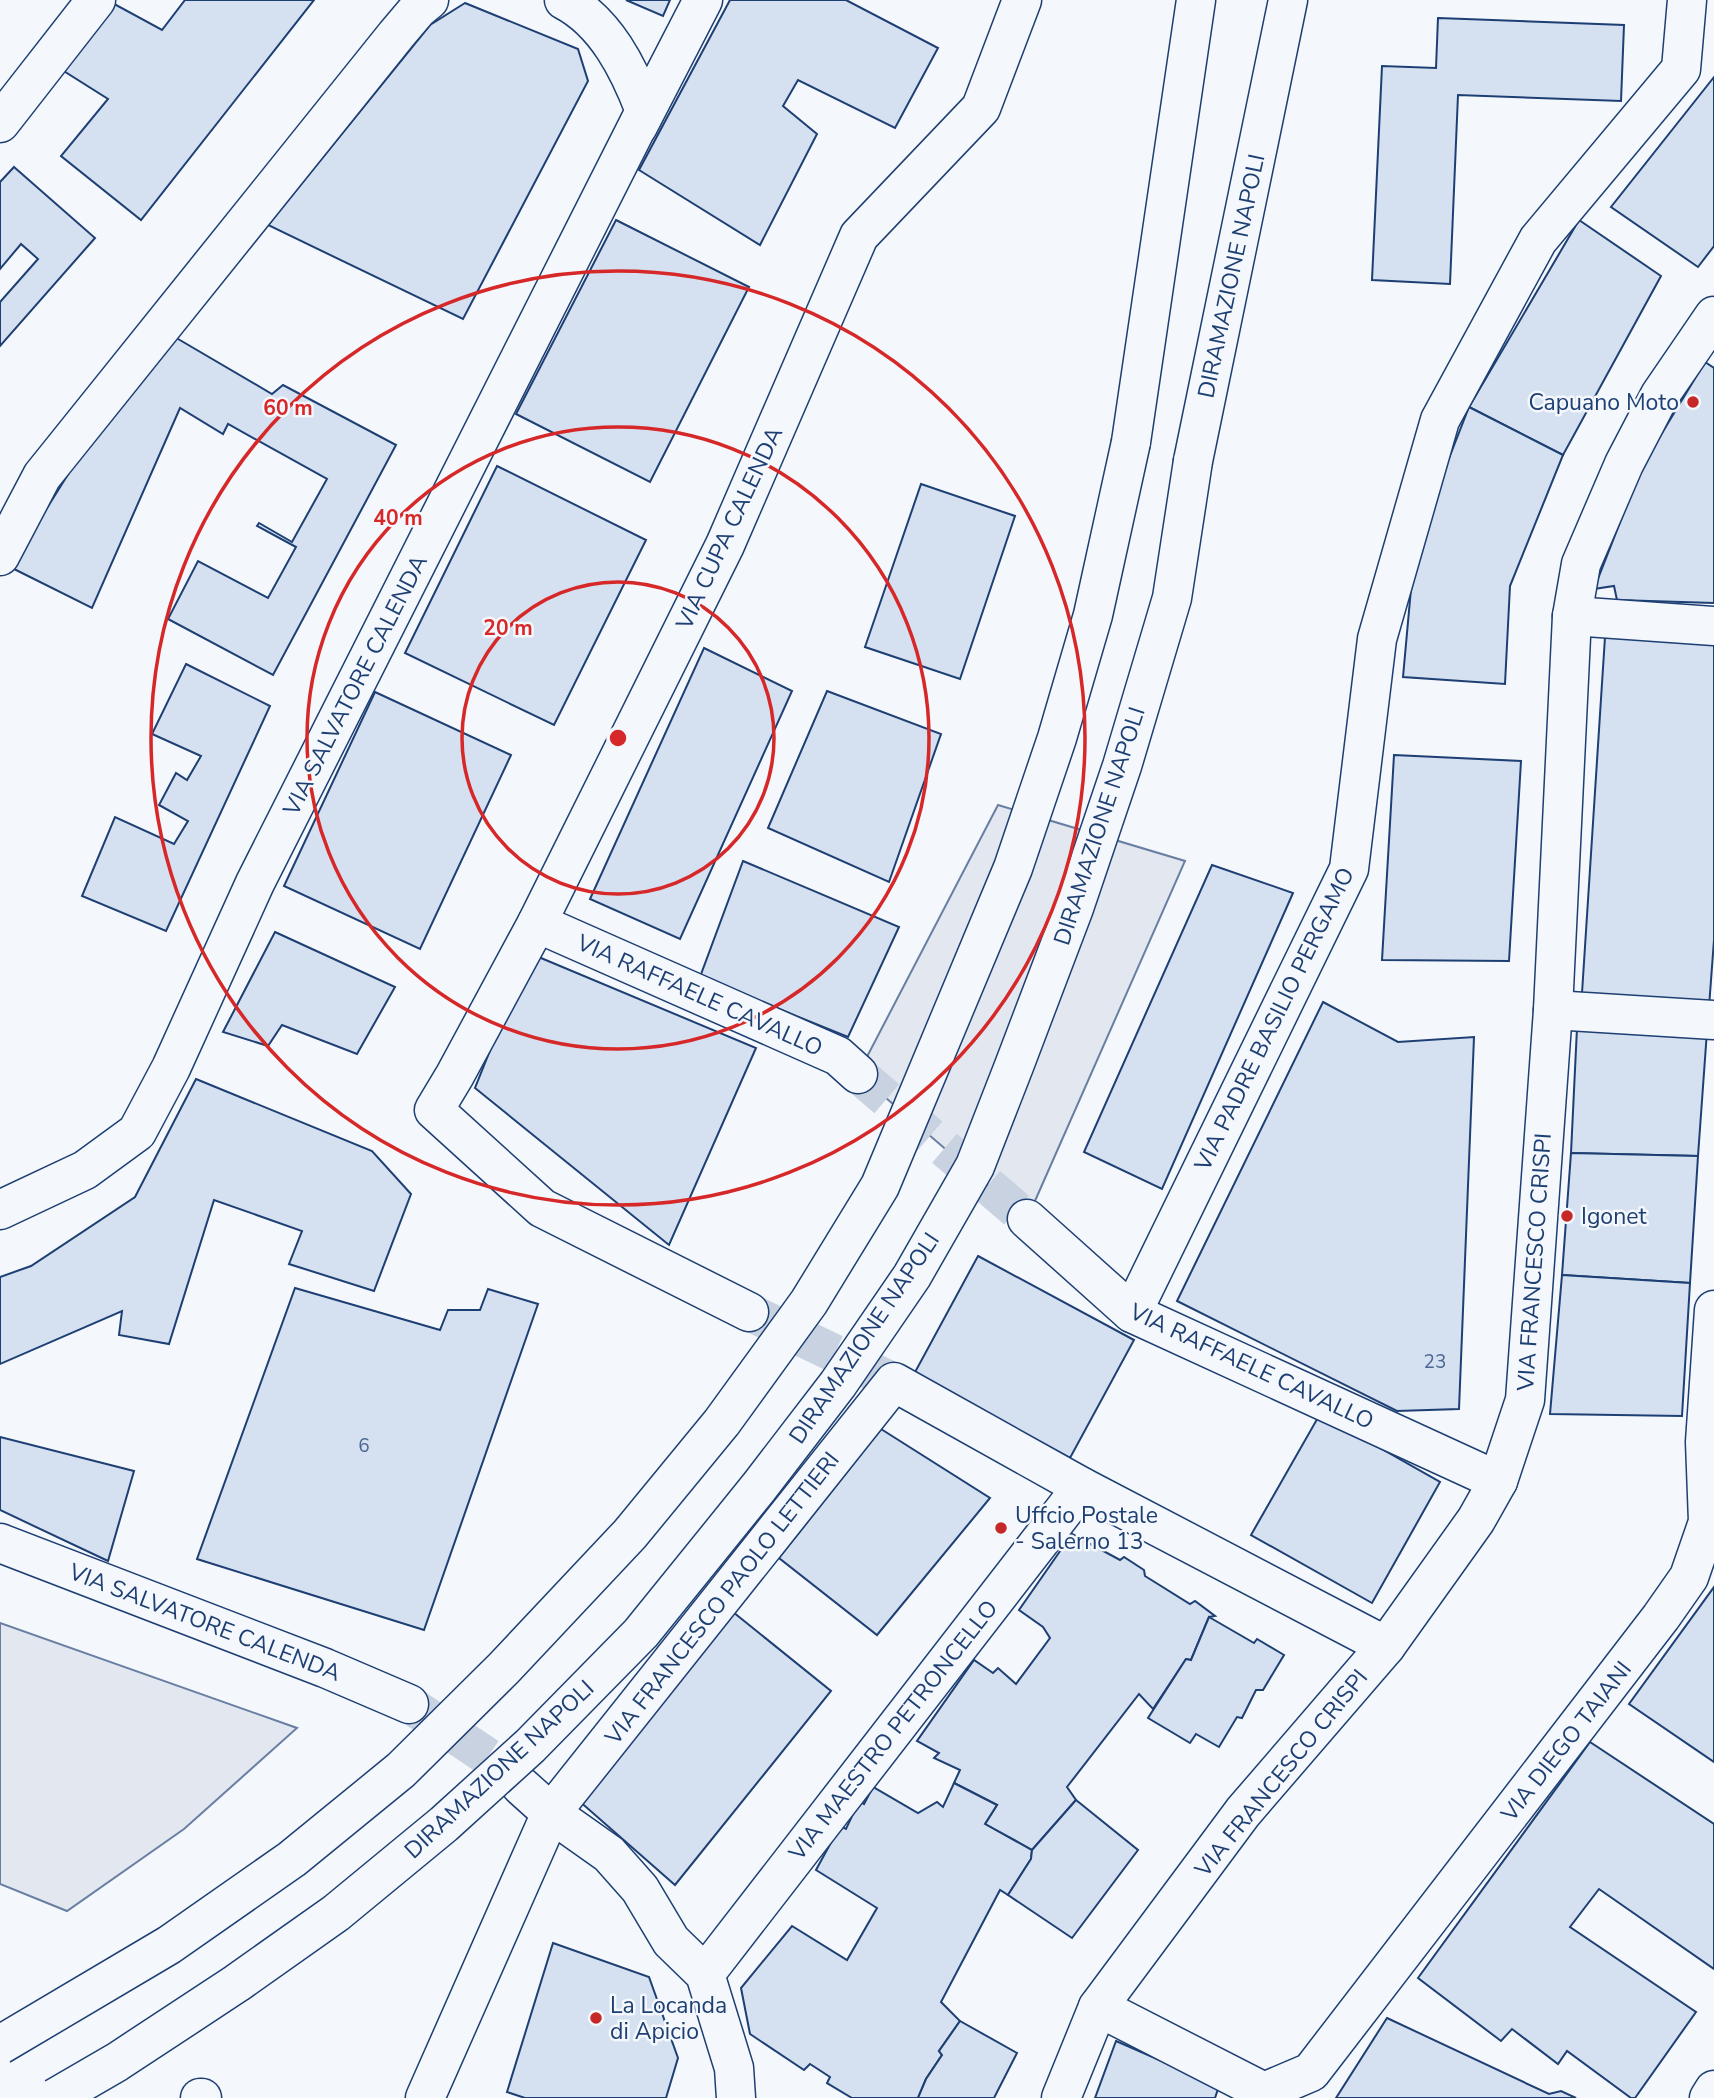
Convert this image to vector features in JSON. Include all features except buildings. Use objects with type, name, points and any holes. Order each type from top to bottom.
[{"type":"main road","points":[[0,123],[96,0]]},
{"type":"main road","points":[[0,556],[42,476],[396,35],[429,0]]},
{"type":"main road","name":"VIA SALVATORE CALENDA","points":[[0,1210],[85,1170],[137,1132],[171,1068],[255,883],[645,111],[635,84],[608,39],[572,4],[564,0]]},
{"type":"main road","points":[[628,146],[703,0]]},
{"type":"main road","name":"VIA CUPA CALENDA","points":[[750,1312],[542,1208],[434,1110],[537,923],[725,545],[859,236],[981,108],[1022,0]]},
{"type":"main road","points":[[0,2045],[169,1945],[292,1859],[401,1770],[504,1668],[630,1534],[722,1422],[809,1301],[880,1186],[1013,868],[1057,738],[1093,615],[1131,442],[1196,0]]},
{"type":"main road","name":"DIRAMAZIONE NAPOLI","points":[[55,2098],[117,2063],[336,1913],[444,1824],[530,1746],[641,1633],[759,1488],[838,1384],[912,1276],[975,1166],[1009,1079],[1074,908],[1122,766],[1172,598],[1193,461],[1288,0]]},
{"type":"main road","name":"VIA PADRE BASILIO PERGAMO","points":[[1132,1313],[1349,869],[1377,639],[1440,420],[1538,240],[1681,69],[1687,0]]},
{"type":"main road","name":"VIA FRANCESCO CRISPI","points":[[1061,2098],[1098,2007],[1243,1812],[1386,1646],[1476,1520],[1498,1481],[1525,1400],[1553,1010],[1572,616],[1581,564],[1624,464],[1660,395],[1714,316]]},
{"type":"main road","points":[[1572,616],[1714,626]]},
{"type":"main road","name":"VIA RAFFAELE CAVALLO","points":[[537,923],[838,1056],[858,1074]]},
{"type":"main road","points":[[1553,1010],[1714,1020]]},
{"type":"main road","name":"VIA RAFFAELE CAVALLO","points":[[1027,1219],[1132,1313],[1498,1481]]},
{"type":"main road","name":"VIA DIEGO TAIANI","points":[[1262,2095],[1311,2072],[1689,1577],[1709,1522],[1705,1442],[1714,1310]]},
{"type":"main road","name":"VIA FRANCESCO PAOLO LETTIERI","points":[[425,2098],[551,1813],[894,1382],[1082,1486]]},
{"type":"main road","points":[[1082,1486],[1386,1646]]},
{"type":"main road","name":"VIA MAESTRO PETRONCELLO","points":[[705,1974],[1082,1486]]},
{"type":"main road","name":"VIA SALVATORE CALENDA","points":[[0,1544],[326,1668],[409,1704]]},
{"type":"main road","points":[[521,1786],[551,1813],[609,1854],[640,1889],[671,1941],[705,1974],[734,2068],[736,2098]]},
{"type":"main road","points":[[1098,2007],[1262,2095]]},
{"type":"main road","points":[[1709,2098],[1714,2090]]},
{"type":"shaded area","points":[[998,805],[1185,861],[1027,1219],[858,1074]]},
{"type":"shaded area","points":[[0,1623],[297,1728],[184,1829],[67,1911],[0,1884]]},
{"type":"tunnel","points":[[858,1074],[1027,1219]]},
{"type":"tunnel","points":[[749,1312],[894,1382]]},
{"type":"tunnel","points":[[409,1704],[497,1763],[521,1786]]},
{"type":"place","name":"Capuano Moto","points":[[1693,402]]},
{"type":"place","name":"Igonet","points":[[1567,1216]]},
{"type":"place","name":"Uffcio Postale - Salerno 13","points":[[1001,1528]]},
{"type":"place","name":"La Locanda di Apicio","points":[[596,2018]]}]
